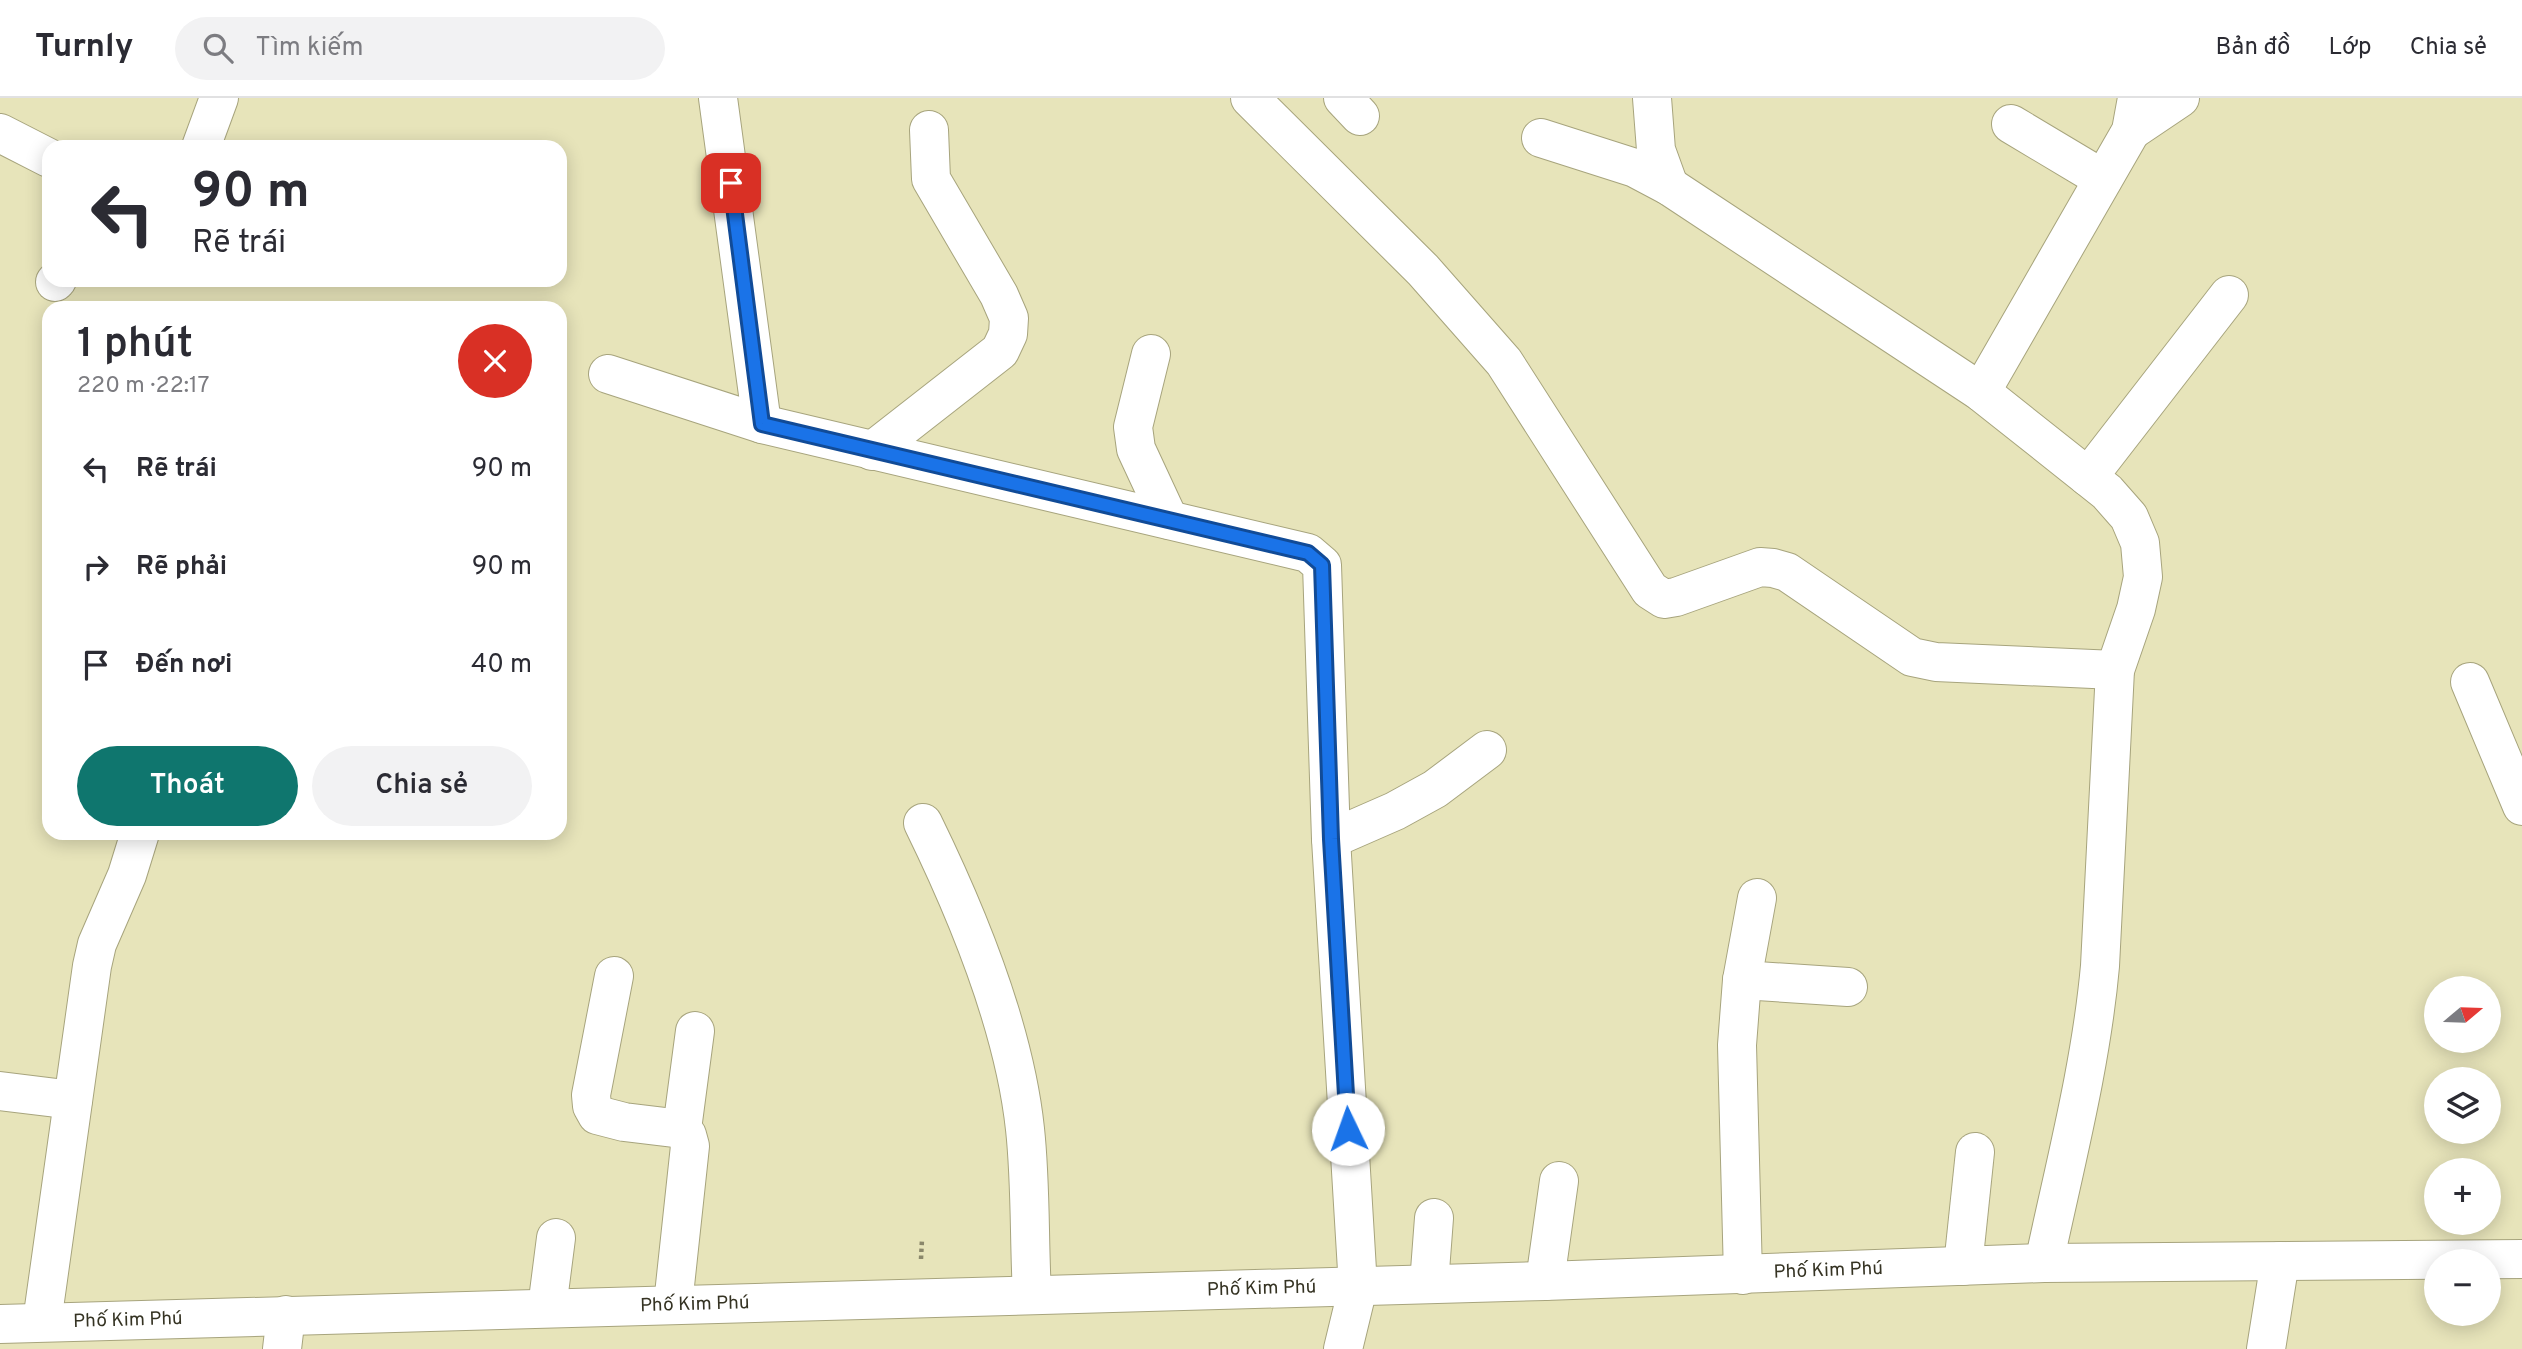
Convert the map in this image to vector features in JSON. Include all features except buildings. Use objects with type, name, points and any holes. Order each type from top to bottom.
[{"type":"street","points":[[204,140],[219,98]]},
{"type":"street","points":[[718,98],[762,424]]},
{"type":"street","points":[[1250,98],[1423,270],[1504,362],[1650,590],[1664,599],[1676,597],[1760,567],[1773,568],[1787,572],[1912,657],[1936,662],[2115,670]]},
{"type":"street","points":[[1652,98],[1656,150],[1669,186]]},
{"type":"street","points":[[1981,392],[2103,179],[2134,115],[2180,98]]},
{"type":"street","points":[[2011,124],[2103,179]]},
{"type":"street","points":[[872,451],[1000,351],[1008,334],[1009,318],[999,295],[931,179],[929,130]]},
{"type":"street","points":[[0,132],[42,154]]},
{"type":"street","points":[[1541,138],[1635,168],[1669,186],[1981,392],[2107,492],[2129,517],[2140,543],[2143,577],[2136,609],[2115,670],[2096,1011],[2044,1263]]},
{"type":"street","points":[[2088,477],[2229,295]]},
{"type":"street","points":[[1151,354],[1133,427],[1136,449],[1169,520]]},
{"type":"street","points":[[608,374],[762,424],[1308,553],[1322,565],[1331,839],[1358,1287],[1343,1349]]},
{"type":"street","points":[[2470,682],[2522,806]]},
{"type":"street","points":[[1331,839],[1395,811],[1434,789],[1487,750]]},
{"type":"street","points":[[923,823],[951,881],[994,996],[1012,1056],[1025,1130],[1032,1294]]},
{"type":"street","points":[[42,1322],[97,944],[127,875],[138,840]]},
{"type":"street","points":[[1743,1275],[1737,1045],[1742,980],[1757,898]]},
{"type":"street","points":[[614,976],[591,1095],[592,1106],[597,1115],[624,1122],[682,1129],[690,1146],[673,1304]]},
{"type":"street","points":[[1742,980],[1848,987]]},
{"type":"street","points":[[682,1129],[695,1031]]},
{"type":"street","points":[[0,1091],[73,1100]]},
{"type":"street","points":[[1963,1266],[1975,1152]]},
{"type":"street","points":[[1545,1281],[1559,1181]]},
{"type":"street","points":[[1429,1284],[1434,1218]]},
{"type":"street","points":[[547,1308],[556,1238]]},
{"type":"street","name":"Phố Kim Phú","points":[[0,1324],[42,1322],[284,1332],[547,1308],[1358,1287],[2044,1263],[2522,1259]]},
{"type":"street","points":[[2266,1349],[2280,1261]]},
{"type":"route","points":[[731,183],[762,424],[1308,553],[1322,565],[1331,839],[1348,1129]]}]
